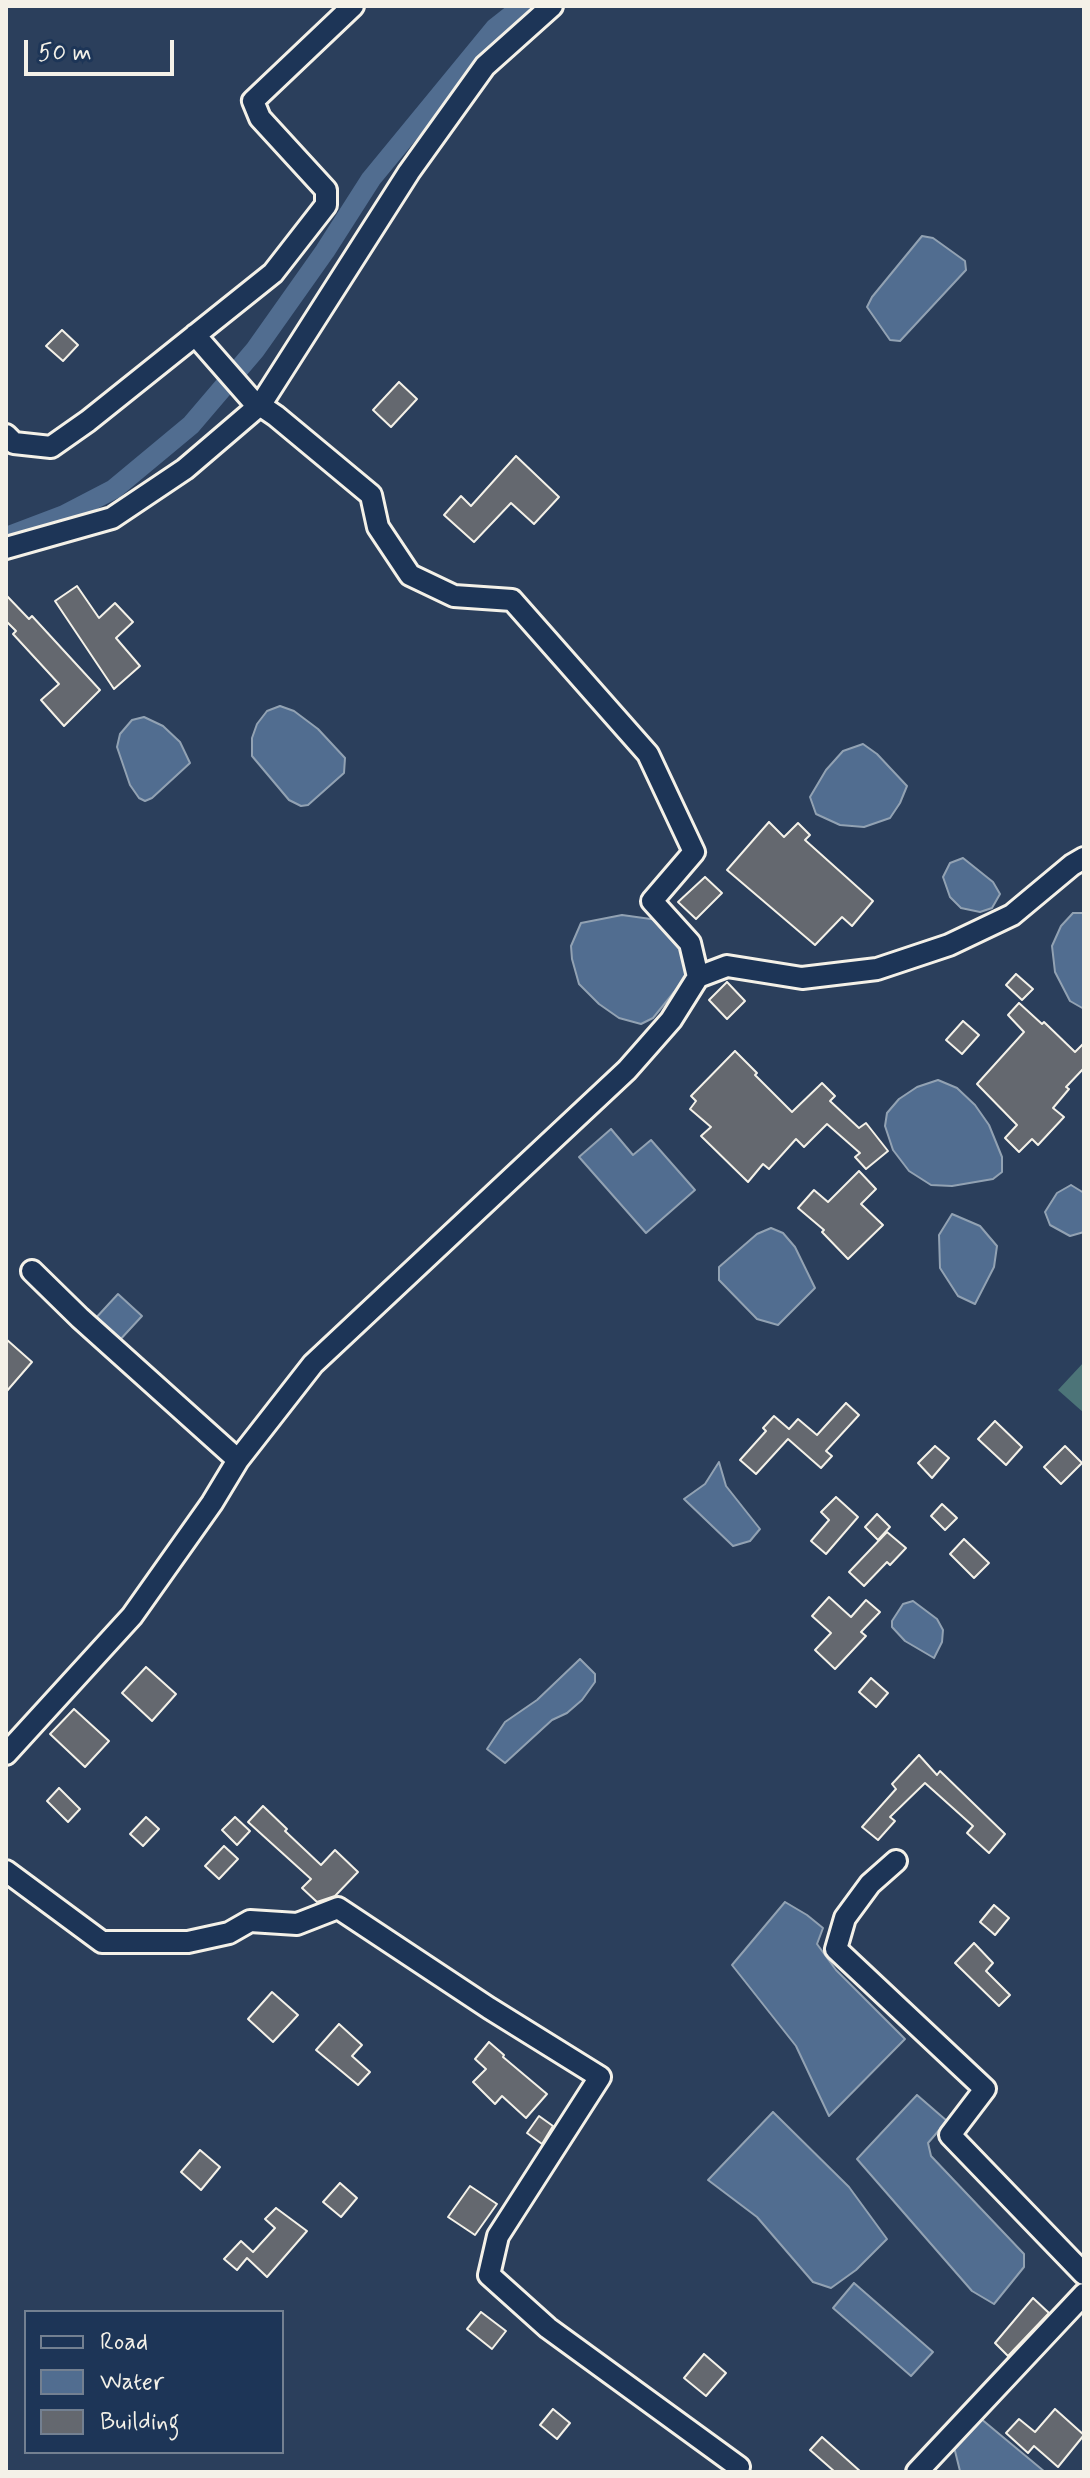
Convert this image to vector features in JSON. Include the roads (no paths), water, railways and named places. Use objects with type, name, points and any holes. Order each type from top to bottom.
[{"type":"street","points":[[6,435],[14,443],[51,447],[273,273],[326,205],[326,190],[260,118],[253,101],[353,6]]},
{"type":"street","points":[[6,548],[112,518],[185,469],[256,401],[409,172],[485,66],[552,6]]},
{"type":"street","points":[[195,335],[256,401],[371,495],[378,527],[410,575],[454,596],[512,600],[648,754],[694,852],[652,901],[690,943],[698,977]]},
{"type":"street","points":[[6,1754],[132,1616],[212,1503],[238,1460],[313,1364],[627,1070],[671,1020],[698,977],[727,966],[802,978],[877,969],[949,945],[1012,915],[1084,858]]},
{"type":"street","points":[[32,1271],[238,1460]]},
{"type":"street","points":[[896,1861],[870,1884],[845,1918],[836,1949],[985,2089],[950,2135],[1084,2274]]},
{"type":"street","points":[[6,1871],[102,1942],[188,1942],[229,1933],[250,1921],[297,1924],[338,1908],[600,2077],[498,2236],[489,2275],[548,2328],[740,2470]]},
{"type":"street","points":[[917,2472],[1084,2294]]},
{"type":"water","points":[[922,236],[933,238],[965,261],[966,270],[900,341],[890,340],[867,307]]},
{"type":"water","points":[[280,706],[294,711],[318,729],[345,758],[344,773],[308,805],[301,806],[289,800],[252,756],[252,738],[257,724],[267,711]]},
{"type":"water","points":[[144,717],[163,726],[180,742],[190,763],[145,801],[130,785],[117,747],[120,734],[132,720]]},
{"type":"water","points":[[863,744],[877,754],[907,786],[890,818],[864,827],[840,825],[816,814],[810,797],[826,770],[843,751]]},
{"type":"water","points":[[963,858],[993,882],[1000,894],[992,908],[980,912],[961,908],[950,897],[943,877],[950,863]]},
{"type":"water","points":[[1073,913],[1084,913],[1084,1009],[1070,1001],[1055,972],[1052,946],[1061,926]]},
{"type":"water","points":[[622,915],[658,920],[680,946],[692,970],[653,1018],[641,1024],[619,1018],[599,1004],[579,984],[572,959],[571,946],[581,923]]},
{"type":"water","points":[[938,1080],[957,1088],[975,1105],[989,1125],[1002,1157],[1002,1172],[993,1179],[952,1186],[931,1185],[909,1171],[893,1150],[885,1126],[887,1113],[899,1099],[917,1087]]},
{"type":"water","points":[[611,1129],[633,1155],[651,1140],[695,1190],[646,1233],[579,1157]]},
{"type":"water","points":[[1071,1185],[1084,1193],[1084,1232],[1070,1236],[1050,1225],[1045,1212],[1057,1193]]},
{"type":"water","points":[[952,1214],[980,1226],[997,1246],[994,1267],[975,1304],[958,1296],[940,1268],[939,1235]]},
{"type":"water","points":[[771,1228],[783,1233],[795,1247],[815,1288],[778,1325],[757,1319],[719,1280],[719,1267],[757,1234]]},
{"type":"water","points":[[118,1294],[142,1316],[118,1342],[94,1320]]},
{"type":"water","points":[[719,1462],[726,1486],[760,1529],[750,1541],[733,1546],[684,1499],[705,1484]]},
{"type":"water","points":[[913,1601],[937,1619],[943,1630],[942,1642],[934,1658],[905,1641],[892,1627],[892,1621],[903,1604]]},
{"type":"water","points":[[580,1659],[595,1674],[595,1682],[582,1700],[567,1713],[552,1720],[505,1763],[487,1749],[505,1722],[537,1700]]},
{"type":"water","points":[[785,1902],[823,1928],[817,1944],[836,1970],[905,2039],[829,2116],[796,2046],[732,1965]]},
{"type":"water","points":[[917,2095],[947,2121],[928,2143],[931,2156],[1024,2254],[1024,2267],[994,2304],[972,2291],[857,2159]]},
{"type":"water","points":[[773,2112],[849,2187],[887,2239],[856,2270],[831,2288],[813,2282],[757,2217],[708,2180]]},
{"type":"water","points":[[854,2283],[933,2352],[911,2376],[833,2308]]},
{"type":"water","points":[[974,2413],[1045,2472],[960,2471],[954,2447]]},
{"type":"waterway","points":[[6,537],[64,515],[114,489],[191,425],[255,350],[371,179],[495,28],[523,6]]}]
